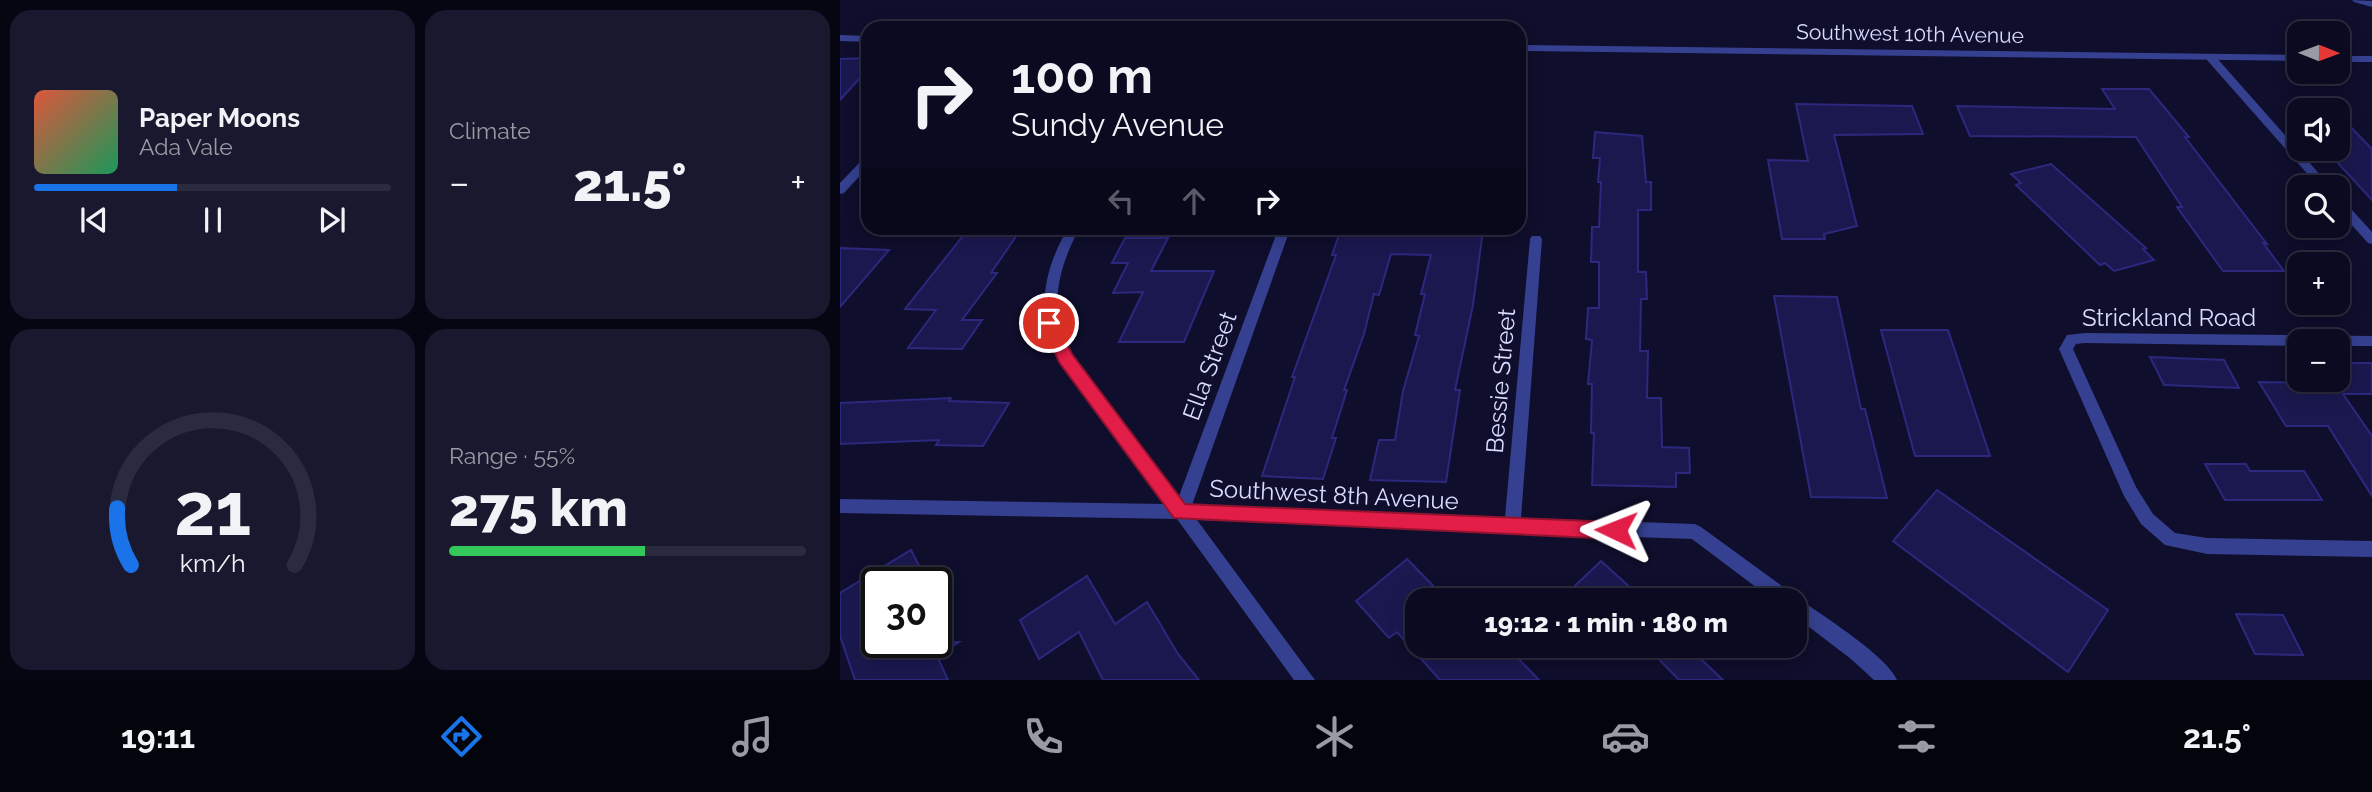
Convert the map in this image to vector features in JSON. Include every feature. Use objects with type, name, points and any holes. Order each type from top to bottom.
[{"type":"street","points":[[2357,0],[2372,4]]},
{"type":"street","points":[[840,38],[861,39]]},
{"type":"street","name":"Southwest 10th Avenue","points":[[1526,48],[2287,58]]},
{"type":"street","points":[[2211,58],[2314,175]]},
{"type":"street","points":[[2350,59],[2372,59]]},
{"type":"street","points":[[840,190],[861,168]]},
{"type":"street","points":[[2350,215],[2372,240]]},
{"type":"street","points":[[1070,235],[1052,276],[1047,300],[1049,323],[1058,346],[1306,680]]},
{"type":"street","name":"Ella Street","points":[[1181,512],[1282,235]]},
{"type":"street","name":"Bessie Street","points":[[1512,527],[1536,239]]},
{"type":"street","name":"Strickland Road","points":[[2372,341],[2072,339],[2066,349],[2130,491],[2147,519],[2171,540],[2207,545],[2372,549]]},
{"type":"street","name":"Southwest 8th Avenue","points":[[840,506],[1181,512],[1512,527],[1695,532],[1770,588]]},
{"type":"street","points":[[1807,615],[1858,653],[1888,680]]},
{"type":"building","points":[[861,58],[861,77],[840,100],[840,59]]},
{"type":"building","points":[[2102,89],[2149,89],[2189,137],[2185,137],[2267,244],[2263,243],[2284,271],[2223,271],[2177,207],[2182,207],[2136,137],[1970,136],[1957,106],[2115,109]]},
{"type":"building","points":[[1796,104],[1912,106],[1923,134],[1834,135],[1857,226],[1824,234],[1825,239],[1782,239],[1768,160],[1808,161]]},
{"type":"building","points":[[2350,126],[2372,149],[2372,200],[2336,161],[2350,161]]},
{"type":"building","points":[[1595,132],[1642,136],[1646,182],[1651,182],[1651,210],[1638,210],[1638,272],[1646,272],[1647,299],[1641,299],[1640,351],[1648,351],[1647,398],[1661,398],[1662,447],[1689,448],[1690,473],[1676,473],[1676,487],[1592,485],[1594,433],[1591,433],[1592,384],[1588,384],[1592,340],[1586,339],[1588,308],[1599,308],[1599,262],[1591,262],[1592,227],[1599,227],[1601,182],[1598,182],[1600,158],[1593,158]]},
{"type":"building","points":[[2051,164],[2146,248],[2143,249],[2154,260],[2114,271],[2105,263],[2100,265],[2016,185],[2021,183],[2011,174]]},
{"type":"building","points":[[964,235],[1017,235],[991,273],[997,273],[962,320],[982,320],[962,349],[908,348],[936,310],[905,309]]},
{"type":"building","points":[[1339,235],[1482,235],[1473,305],[1455,390],[1460,390],[1446,482],[1370,480],[1379,440],[1395,440],[1403,391],[1419,336],[1415,335],[1425,294],[1421,294],[1431,255],[1391,254],[1379,295],[1374,294],[1364,334],[1344,390],[1347,390],[1332,438],[1336,438],[1323,479],[1262,476],[1295,377],[1292,377],[1336,255],[1332,255]]},
{"type":"building","points":[[1125,238],[1168,238],[1151,271],[1214,271],[1184,342],[1119,342],[1143,292],[1113,293],[1128,263],[1112,263]]},
{"type":"building","points":[[840,248],[889,250],[840,307]]},
{"type":"building","points":[[1774,296],[1837,297],[1861,409],[1865,409],[1887,498],[1811,497]]},
{"type":"building","points":[[1881,330],[1948,330],[1990,456],[1915,456]]},
{"type":"building","points":[[2150,357],[2224,360],[2239,388],[2164,385]]},
{"type":"building","points":[[2350,363],[2372,363],[2372,394],[2343,394],[2372,436],[2372,496],[2328,426],[2286,426],[2259,382],[2287,382],[2287,392],[2350,392]]},
{"type":"building","points":[[951,398],[949,401],[1009,403],[983,446],[936,445],[939,440],[840,444],[840,403]]},
{"type":"building","points":[[2205,464],[2246,464],[2250,471],[2304,471],[2322,500],[2225,500]]},
{"type":"building","points":[[1937,490],[2108,610],[2068,672],[1893,541]]},
{"type":"building","points":[[911,550],[920,567],[883,567]]},
{"type":"building","points":[[1407,559],[1435,588],[1405,588],[1405,641],[1397,632],[1389,638],[1356,601]]},
{"type":"building","points":[[1601,561],[1631,588],[1573,588]]},
{"type":"building","points":[[1087,576],[1115,624],[1147,602],[1178,654],[1199,680],[1103,680],[1079,632],[1039,659],[1020,620]]},
{"type":"building","points":[[861,580],[861,658],[938,658],[948,680],[855,680],[840,636],[840,593]]},
{"type":"building","points":[[2236,614],[2283,615],[2303,655],[2255,654]]},
{"type":"building","points":[[1420,658],[1518,658],[1539,680],[1440,680]]},
{"type":"building","points":[[1658,658],[1700,658],[1723,680],[1679,680]]},
{"type":"route","points":[[1049,323],[1065,357],[1181,512],[1616,530]]}]
